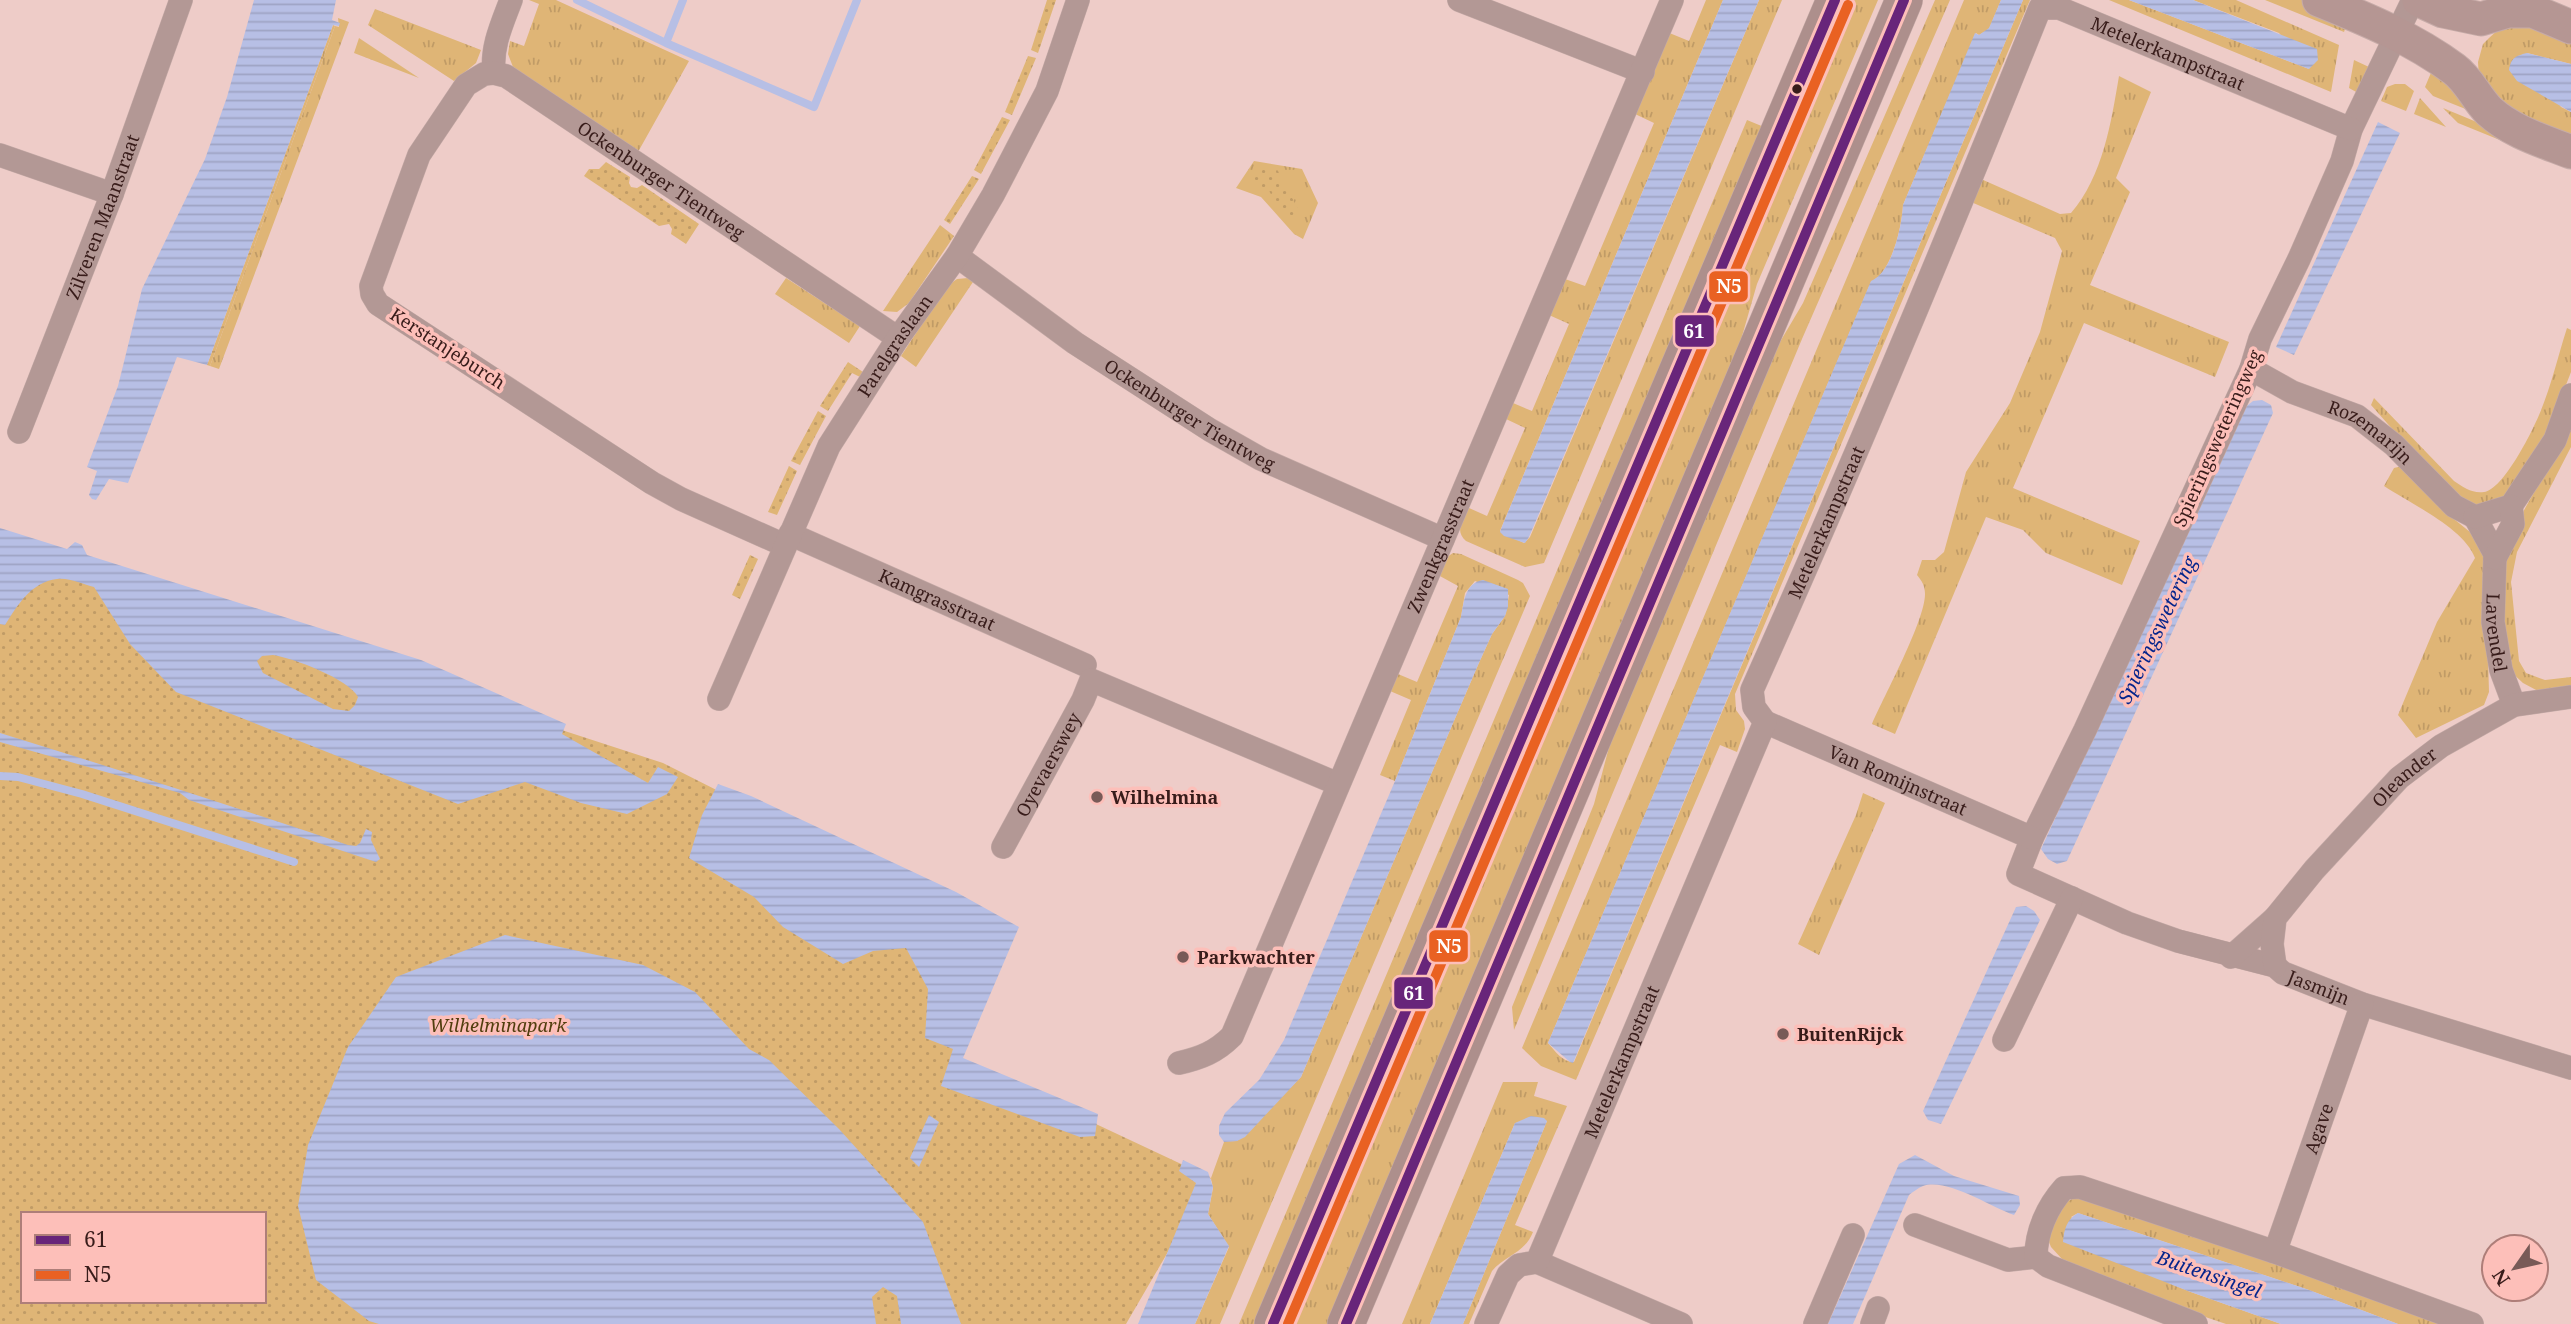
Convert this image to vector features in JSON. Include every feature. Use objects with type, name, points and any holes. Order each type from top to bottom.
[{"type":"main road","points":[[1273,1324],[1835,0]]},
{"type":"main road","points":[[1346,1324],[1904,0]]},
{"type":"street","name":"Zilveren Maanstraat","points":[[19,432],[112,194],[181,0]]},
{"type":"street","points":[[494,73],[492,60],[495,43],[511,0]]},
{"type":"street","name":"Parelgraslaan","points":[[719,699],[829,446],[898,338],[957,256],[1012,162],[1047,91],[1078,0]]},
{"type":"street","points":[[1459,0],[1643,72]]},
{"type":"street","name":"Zwenkgrasstraat","points":[[1179,1063],[1205,1057],[1221,1048],[1232,1036],[1672,0]]},
{"type":"street","points":[[2319,0],[2427,50],[2458,71],[2489,110],[2511,127],[2571,152]]},
{"type":"street","name":"Spieringsweteringweg","points":[[2018,874],[2032,838],[2251,369],[2259,339],[2299,259],[2342,161],[2351,129],[2413,0]]},
{"type":"street","points":[[2419,0],[2443,11],[2481,19],[2508,11],[2533,11],[2571,27]]},
{"type":"street","name":"Metelerkampstraat","points":[[1537,1262],[1765,722],[1754,707],[1752,690],[1824,528],[1968,188],[2040,8],[2059,8],[2351,129]]},
{"type":"street","points":[[2458,71],[2462,51],[2481,19]]},
{"type":"street","name":"Ockenburger Tientweg","points":[[494,73],[506,76],[898,338]]},
{"type":"street","name":"Kerstanjeburch","points":[[494,73],[474,78],[466,85],[419,155],[371,286],[378,304],[652,483],[681,499],[787,539]]},
{"type":"street","points":[[5,157],[112,194]]},
{"type":"street","name":"Ockenburger Tientweg","points":[[957,256],[1075,343],[1210,430],[1261,459],[1443,539]]},
{"type":"street","name":"Rozemarijn","points":[[2251,369],[2292,393],[2357,416],[2394,445],[2454,506],[2475,517]]},
{"type":"street","name":"Lavendel","points":[[2514,705],[2501,670],[2493,622],[2495,558],[2513,524],[2511,506],[2555,440],[2571,395]]},
{"type":"street","points":[[2475,517],[2511,506]]},
{"type":"street","name":"Lavendel","points":[[2475,517],[2495,558]]},
{"type":"street","name":"Kamgrasstraat","points":[[787,539],[1338,784]]},
{"type":"street","name":"Oyevaerswey","points":[[1003,847],[1083,700],[1088,673]]},
{"type":"street","name":"Oleander","points":[[2231,957],[2275,918],[2314,870],[2399,778],[2441,746],[2514,705],[2571,697]]},
{"type":"street","name":"Van Romijnstraat","points":[[1765,722],[2032,838]]},
{"type":"street","name":"Jasmijn","points":[[2018,874],[2127,923],[2178,942],[2275,966],[2283,972],[2362,1004],[2571,1068]]},
{"type":"street","points":[[2004,1040],[2072,898]]},
{"type":"street","points":[[2275,918],[2272,944],[2275,966]]},
{"type":"street","name":"Agave","points":[[2275,1252],[2362,1004]]},
{"type":"street","points":[[2036,1257],[2036,1241],[2052,1202],[2064,1188],[2081,1187],[2275,1252],[2473,1324]]},
{"type":"street","points":[[1916,1225],[2008,1260],[2036,1257],[2048,1266],[2196,1324]]},
{"type":"street","points":[[1815,1324],[1853,1235]]},
{"type":"street","points":[[1486,1324],[1508,1275],[1519,1265],[1537,1262],[1681,1324]]},
{"type":"green space","points":[[529,0],[556,0],[689,61],[638,152],[513,67],[508,54],[510,41],[524,46],[539,4]]},
{"type":"green space","points":[[1047,0],[1056,0],[1038,53],[1031,50]]},
{"type":"green space","points":[[1706,0],[1723,0],[1500,531],[1524,543],[1530,537],[1759,0],[1782,0],[1544,563],[1525,567],[1466,541],[1462,537],[1461,525],[1469,508],[1487,516],[1525,428],[1506,419],[1513,403],[1532,411],[1569,324],[1549,315],[1565,279],[1585,286],[1654,123],[1635,114],[1667,32],[1689,41]]},
{"type":"green space","points":[[1852,0],[1878,0],[1757,284],[1728,385],[1329,1324],[1291,1324]]},
{"type":"green space","points":[[1935,0],[1950,0],[1802,339],[1514,1030],[1512,1007],[1594,804],[1618,713],[1761,374],[1803,303]]},
{"type":"green space","points":[[1964,0],[2001,0],[1989,29],[1979,35],[1976,33],[1903,205],[1895,248],[1885,269],[1871,282],[1548,1043],[1566,1060],[1574,1062],[2023,0],[2030,0],[1735,694],[1736,710],[1744,721],[1745,729],[1737,752],[1720,745],[1576,1080],[1541,1066],[1522,1048]]},
{"type":"green space","points":[[2109,0],[2129,0],[2309,69],[2279,33],[2193,0],[2236,0],[2339,45],[2331,92]]},
{"type":"green space","points":[[2265,0],[2304,0],[2349,18],[2344,32]]},
{"type":"green space","points":[[375,9],[481,50],[476,63],[454,81],[368,25]]},
{"type":"green space","points":[[338,18],[349,22],[219,369],[210,366],[335,26],[339,27]]},
{"type":"green space","points":[[2538,21],[2571,35],[2571,64],[2527,53],[2561,107],[2571,112],[2571,144],[2513,114],[2479,78],[2478,62],[2483,44],[2489,38],[2500,28]]},
{"type":"green space","points":[[333,25],[335,26],[210,366],[207,365]]},
{"type":"green space","points":[[359,38],[419,78],[354,53]]},
{"type":"green space","points":[[1028,56],[1036,58],[1012,115],[1005,112]]},
{"type":"green space","points":[[2354,60],[2369,67],[2358,93],[2349,88]]},
{"type":"green space","points":[[2433,68],[2448,80],[2468,110],[2433,96],[2425,87]]},
{"type":"green space","points":[[2119,76],[2151,92],[2116,178],[2130,192],[2090,285],[2229,342],[2215,377],[2084,323],[2013,488],[2140,541],[2122,585],[2046,553],[2023,530],[1986,517],[1895,734],[1872,724],[1911,640],[1923,606],[1924,588],[1917,575],[1922,560],[1935,560],[1944,552],[1966,472],[2010,403],[2040,332],[2062,251],[2055,238],[1971,202],[1981,179],[2060,214],[2071,213],[2091,183],[2098,166],[2109,130]]},
{"type":"green space","points":[[2405,84],[2414,91],[2406,111],[2381,101],[2387,87]]},
{"type":"green space","points":[[2420,98],[2446,127],[2414,114]]},
{"type":"green space","points":[[2443,108],[2520,140],[2517,147],[2458,123]]},
{"type":"green space","points":[[1002,117],[1010,120],[981,174],[974,170]]},
{"type":"green space","points":[[1747,120],[1764,127],[1258,1324],[1239,1324]]},
{"type":"green space","points":[[1254,161],[1302,169],[1318,203],[1303,239],[1294,234],[1261,197],[1236,188]]},
{"type":"green space","points":[[606,162],[630,177],[631,187],[642,185],[699,224],[686,244],[671,234],[669,224],[659,226],[584,176],[589,169],[599,169]]},
{"type":"green space","points":[[1266,167],[1274,167],[1278,171],[1300,213],[1297,219],[1287,220],[1269,191],[1253,188],[1254,175]]},
{"type":"green space","points":[[972,176],[979,179],[950,224],[944,220]]},
{"type":"green space","points":[[940,225],[954,236],[909,303],[897,312],[883,311]]},
{"type":"green space","points":[[786,278],[860,326],[849,343],[775,294]]},
{"type":"green space","points":[[968,278],[973,282],[916,367],[901,356],[947,286],[957,279]]},
{"type":"green space","points":[[2567,328],[2571,330],[2571,372],[2538,457],[2508,498],[2475,507],[2442,485],[2371,405],[2374,398],[2454,481],[2472,491],[2484,492],[2492,489],[2516,459],[2539,415]]},
{"type":"green space","points":[[848,362],[863,372],[860,377],[852,373],[828,411],[820,406]]},
{"type":"green space","points":[[818,411],[826,416],[800,465],[791,461]]},
{"type":"green space","points":[[2571,416],[2571,447],[2517,552],[2511,582],[2519,661],[2526,673],[2545,680],[2571,677],[2571,689],[2538,691],[2523,683],[2509,670],[2503,582],[2506,560],[2523,512],[2561,444]]},
{"type":"green space","points":[[789,466],[797,471],[777,515],[768,512]]},
{"type":"green space","points":[[2402,466],[2449,515],[2470,532],[2485,552],[2489,692],[2484,705],[2416,738],[2398,715],[2437,622],[2475,558],[2469,547],[2448,527],[2384,486],[2394,468]]},
{"type":"green space","points":[[1453,553],[1461,554],[1518,580],[1523,583],[1530,596],[1220,1324],[1195,1324],[1229,1247],[1208,1214],[1213,1188],[1211,1178],[1224,1142],[1237,1141],[1301,1077],[1478,665],[1492,634],[1505,616],[1509,595],[1475,581],[1465,593],[1461,617],[1395,781],[1380,775],[1411,700],[1390,691],[1398,674],[1417,682],[1458,586],[1438,575],[1447,557]]},
{"type":"green space","points":[[750,555],[758,559],[740,599],[732,595]]},
{"type":"green space","name":"Wilhelminapark","points":[[0,562],[59,566],[663,763],[931,898],[955,1058],[1211,1178],[1126,1324],[0,1324]]},
{"type":"green space","points":[[1863,793],[1885,803],[1819,955],[1798,944],[1856,815]]},
{"type":"green space","points":[[1503,1082],[1538,1082],[1534,1096],[1567,1106],[1515,1225],[1533,1232],[1525,1245],[1492,1271],[1469,1324],[1463,1324],[1547,1121],[1515,1123],[1430,1324],[1402,1324]]},
{"type":"green space","points":[[2081,1196],[2284,1265],[2441,1324],[2398,1324],[2309,1290],[2078,1213],[2071,1217],[2141,1271],[2281,1324],[2226,1324],[2164,1303],[2062,1259],[2051,1247],[2047,1237],[2058,1210],[2066,1202]]},
{"type":"water","points":[[254,0],[336,0],[332,20],[340,23],[339,26],[333,25],[207,365],[177,357],[128,483],[109,479],[96,500],[92,499],[89,495],[97,471],[87,467],[118,386],[142,289],[205,159],[227,97]]},
{"type":"water","points":[[1723,0],[1759,0],[1529,537],[1525,543],[1504,536],[1500,532],[1503,524]]},
{"type":"water","points":[[2001,0],[2023,0],[1573,1063],[1570,1062],[1548,1043],[1871,281],[1885,269],[1890,259],[1901,225],[1903,205],[1975,33],[1979,35],[1989,28]]},
{"type":"water","points":[[2129,0],[2193,0],[2317,49],[2318,60],[2309,69]]},
{"type":"water","points":[[2527,53],[2571,64],[2571,112],[2517,81],[2509,70],[2512,60]]},
{"type":"water","points":[[2378,122],[2400,133],[2294,355],[2276,347]]},
{"type":"water","name":"Spieringswetering","points":[[2262,400],[2271,405],[2273,413],[2067,861],[2057,864],[2048,859],[2041,849],[2243,409],[2253,401]]},
{"type":"water","points":[[0,528],[67,549],[75,542],[82,545],[87,555],[421,660],[566,724],[562,734],[648,783],[658,767],[678,777],[667,794],[627,814],[581,803],[525,782],[458,804],[176,692],[130,644],[94,587],[66,579],[48,581],[26,596],[5,625],[0,624]],"holes":[[[262,656],[282,657],[320,670],[344,683],[358,697],[355,705],[349,711],[333,709],[263,673],[257,661]]]},
{"type":"water","points":[[1483,580],[1508,589],[1505,616],[1492,634],[1478,665],[1301,1077],[1245,1137],[1224,1142],[1219,1135],[1219,1126],[1225,1113],[1259,1080],[1284,1040],[1395,781],[1461,617],[1466,594],[1472,585]]},
{"type":"water","points":[[0,733],[348,845],[356,846],[360,843],[366,829],[372,832],[371,840],[380,859],[376,862],[189,800],[180,793],[0,742]]},
{"type":"water","points":[[718,784],[751,796],[956,892],[1019,927],[963,1058],[1098,1114],[1095,1136],[1080,1137],[941,1086],[953,1049],[925,1038],[928,989],[906,948],[873,951],[843,964],[783,927],[754,897],[689,858],[702,815]]},
{"type":"water","points":[[2026,906],[2034,911],[2040,920],[1941,1124],[1928,1120],[1923,1111],[2016,907]]},
{"type":"water","points":[[505,935],[643,965],[695,992],[749,1049],[769,1060],[839,1129],[923,1222],[961,1324],[901,1324],[897,1296],[883,1287],[872,1297],[876,1324],[379,1324],[369,1321],[316,1280],[298,1206],[308,1145],[348,1047],[396,977]]},
{"type":"water","points":[[929,1115],[939,1122],[919,1167],[910,1158]]},
{"type":"water","points":[[1531,1116],[1547,1121],[1463,1324],[1430,1324],[1515,1123]]},
{"type":"water","points":[[1915,1155],[1954,1176],[2019,1196],[2020,1205],[2014,1215],[1969,1194],[1944,1186],[1923,1186],[1917,1189],[1909,1195],[1853,1324],[1828,1324],[1899,1164]]},
{"type":"water","points":[[1183,1160],[1208,1172],[1213,1187],[1208,1214],[1229,1246],[1195,1324],[1138,1324],[1196,1183],[1179,1171]]},
{"type":"water","name":"Buitensingel","points":[[2078,1213],[2309,1290],[2398,1324],[2281,1324],[2063,1242],[2067,1225]]},
{"type":"waterway","points":[[577,0],[666,43],[814,107],[857,0]]},
{"type":"waterway","points":[[666,43],[683,0]]},
{"type":"waterway","points":[[0,776],[18,777],[82,794],[294,862]]},
{"type":"transit line","name":"61","points":[[1273,1324],[1835,0]]},
{"type":"transit line","name":"61","points":[[1346,1324],[1904,0]]},
{"type":"transit line","name":"N5","points":[[1288,1324],[1848,5]]},
{"type":"place","name":"Wilhelmina","points":[[1097,797]]},
{"type":"place","name":"Parkwachter","points":[[1183,957]]},
{"type":"place","name":"BuitenRijck","points":[[1783,1034]]}]
